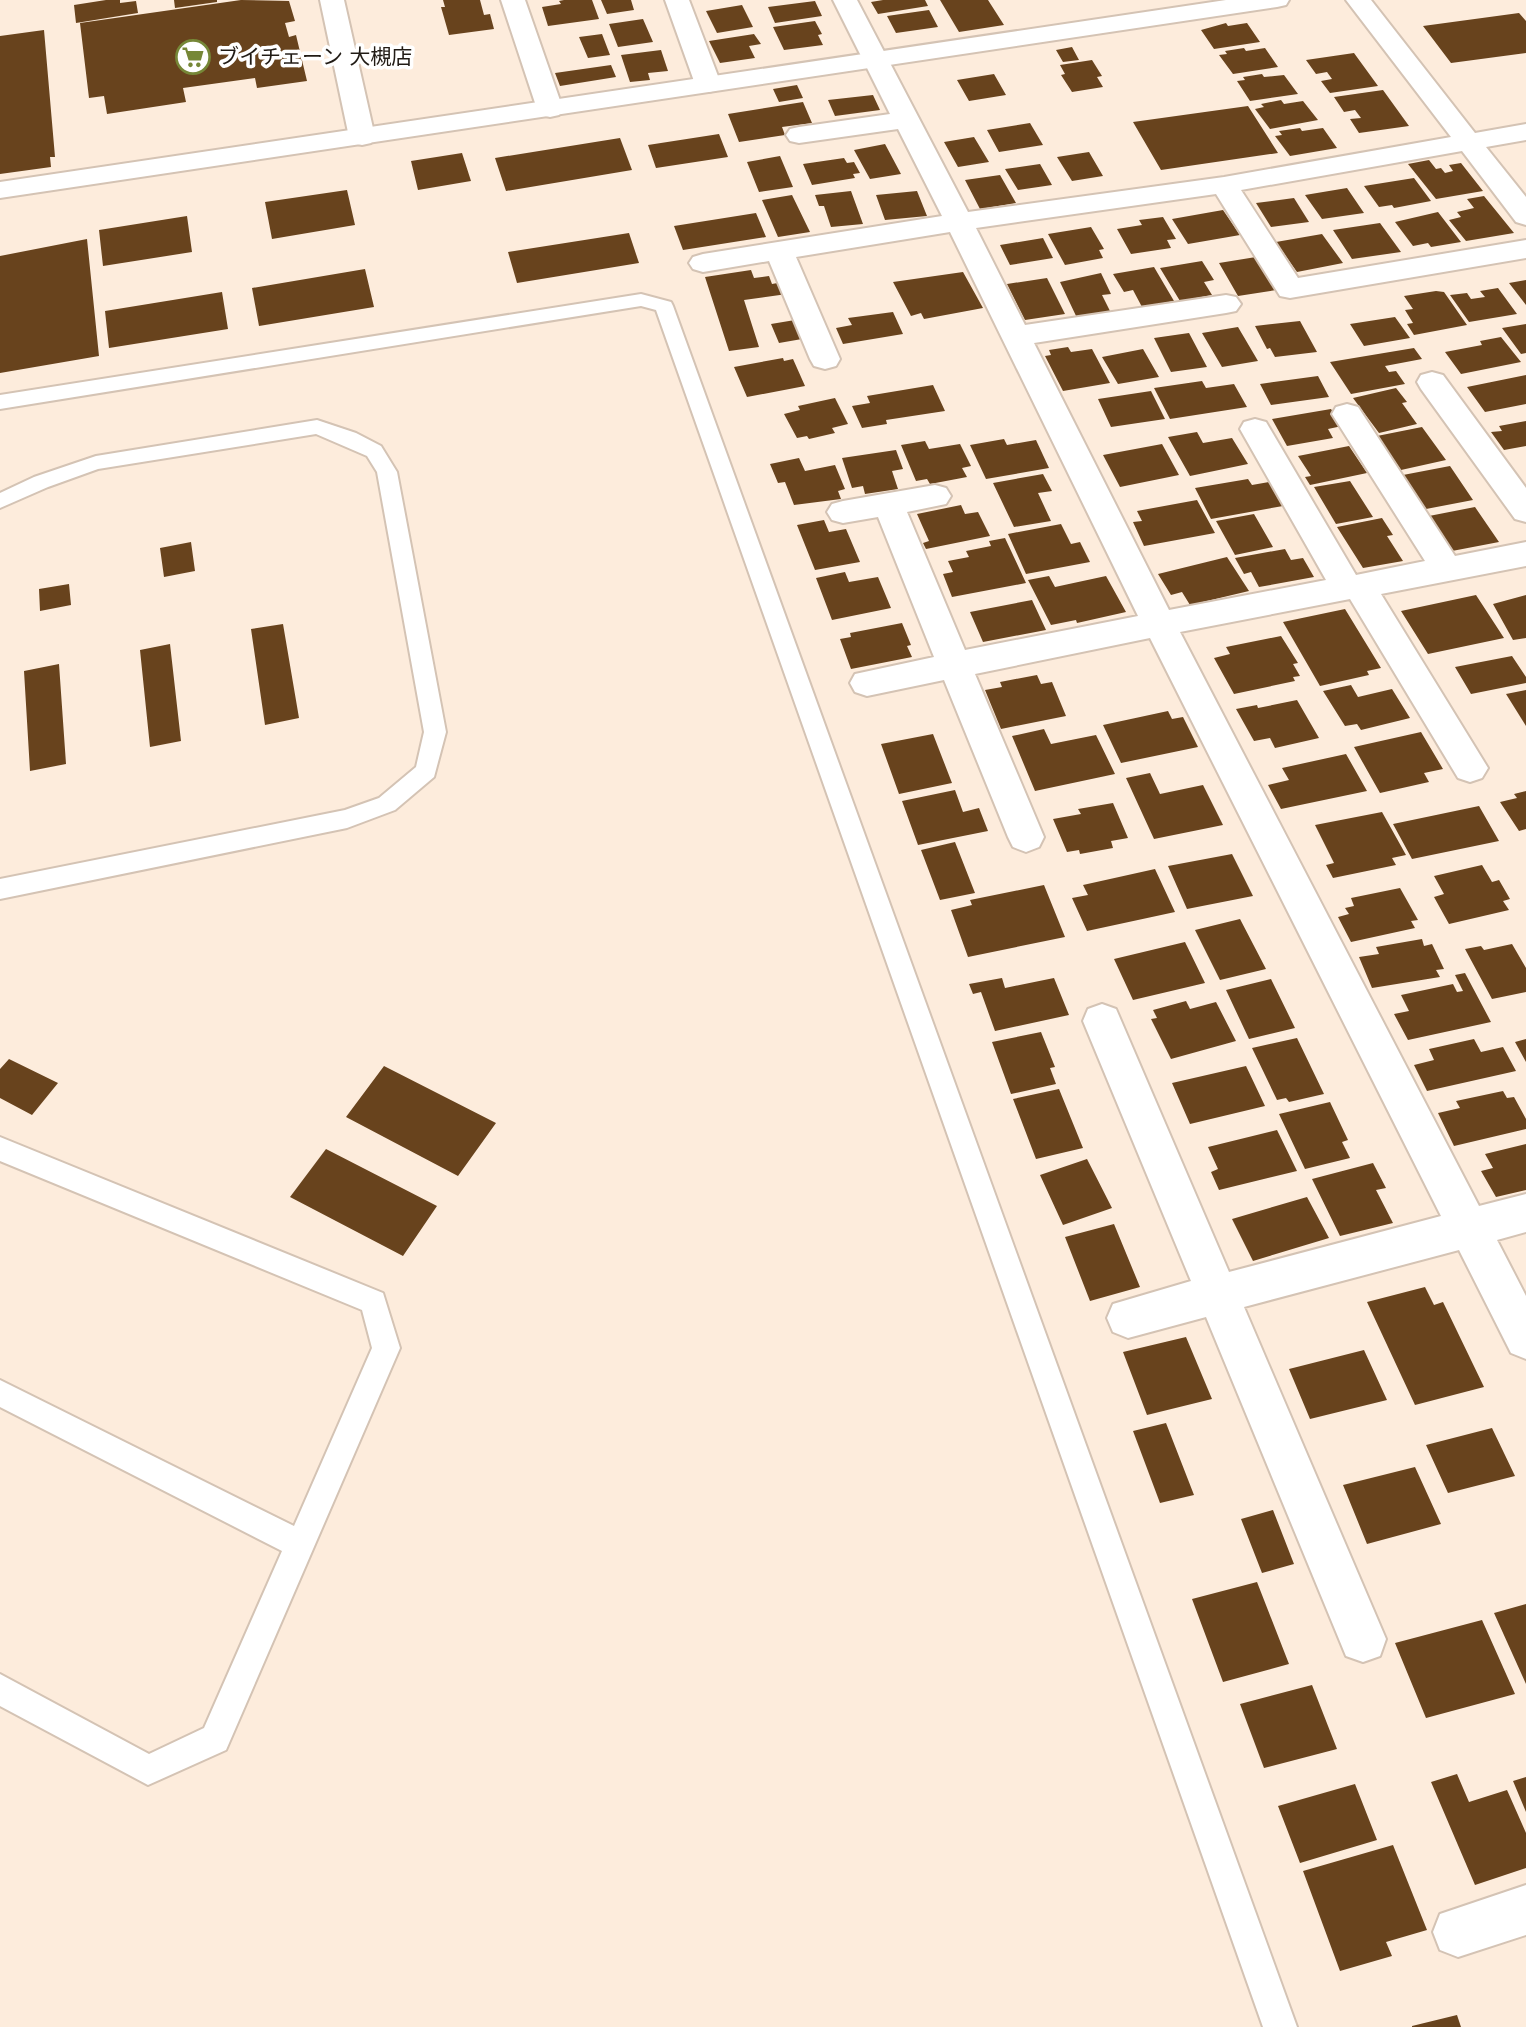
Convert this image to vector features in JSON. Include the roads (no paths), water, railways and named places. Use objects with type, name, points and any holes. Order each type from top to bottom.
[{"type":"street","points":[[332,0],[362,137]]},
{"type":"street","points":[[513,0],[550,109]]},
{"type":"street","points":[[677,0],[708,84]]},
{"type":"street","points":[[845,0],[960,222],[1159,624],[1526,1339]]},
{"type":"street","points":[[1358,0],[1526,216]]},
{"type":"street","points":[[0,190],[1262,1]]},
{"type":"street","points":[[799,135],[906,120]]},
{"type":"street","points":[[703,264],[960,222],[1224,185],[1526,132]]},
{"type":"street","points":[[1224,185],[1290,289],[1526,249]]},
{"type":"street","points":[[779,251],[825,359]]},
{"type":"street","points":[[1016,337],[1226,304]]},
{"type":"street","points":[[1432,382],[1526,511]]},
{"type":"street","points":[[1347,414],[1447,569]]},
{"type":"street","points":[[1255,429],[1470,768]]},
{"type":"street","points":[[844,512],[935,496]]},
{"type":"street","points":[[888,504],[1026,836]]},
{"type":"street","points":[[867,683],[1526,554]]},
{"type":"street","points":[[1102,1021],[1363,1639]]},
{"type":"street","points":[[1128,1318],[1526,1213]]},
{"type":"street","points":[[1458,1932],[1526,1910]]},
{"type":"lane","points":[[0,402],[641,300],[664,306],[1280,2027]]},
{"type":"lane","points":[[0,501],[41,482],[96,463],[317,427],[349,438],[374,451],[387,472],[435,732],[426,771],[387,804],[347,819],[0,889]]},
{"type":"lane","points":[[0,1689],[148,1770],[215,1740],[386,1348],[373,1302],[2,1153]]},
{"type":"lane","points":[[0,1393],[301,1545]]},
{"type":"place","name":"ブイチェーン 大槻店","points":[[193,57]]}]
